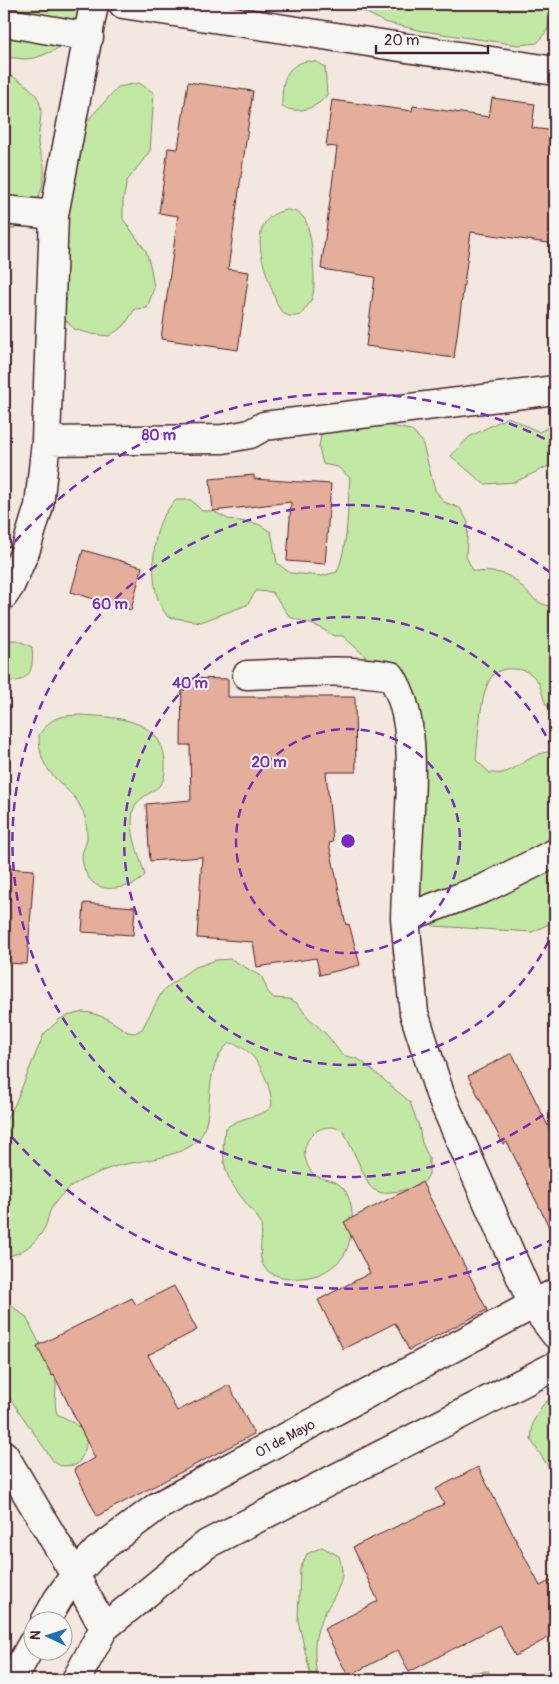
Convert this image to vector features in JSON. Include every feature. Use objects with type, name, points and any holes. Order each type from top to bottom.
[{"type":"street","points":[[4,595],[10,586],[26,549],[39,506],[46,442],[54,215],[94,4]]},
{"type":"street","points":[[122,4],[555,71]]},
{"type":"street","points":[[4,22],[89,37]]},
{"type":"street","points":[[4,210],[54,215]]},
{"type":"street","points":[[46,442],[223,439],[250,434],[264,426],[555,390]]},
{"type":"street","points":[[247,675],[365,672],[390,676],[396,684],[407,717],[411,776],[405,918],[414,1013],[440,1094],[544,1299],[555,1334]]},
{"type":"street","points":[[405,918],[485,888],[555,853]]},
{"type":"street","name":"01 de Mayo","points":[[51,1612],[75,1575],[97,1551],[158,1506],[544,1299]]},
{"type":"street","points":[[76,1680],[104,1628],[207,1544],[555,1366]]},
{"type":"street","points":[[4,1455],[104,1628]]},
{"type":"street","points":[[12,1680],[22,1662]]},
{"type":"green space","points":[[4,4],[84,4],[75,34],[53,51],[35,58],[25,59],[4,57]]},
{"type":"green space","points":[[350,4],[551,4],[551,16],[545,33],[537,43],[518,45],[422,31],[384,22]]},
{"type":"green space","points":[[307,61],[317,62],[325,67],[327,95],[318,104],[307,109],[295,110],[282,107],[283,85],[288,72],[293,67]]},
{"type":"green space","points":[[4,72],[25,85],[38,98],[41,112],[38,146],[44,165],[44,174],[43,185],[28,215],[13,229],[4,231]]},
{"type":"green space","points":[[139,83],[154,93],[150,151],[127,181],[123,201],[123,219],[146,251],[154,288],[147,308],[135,309],[124,326],[109,336],[91,334],[74,329],[61,314],[66,169],[79,130],[118,87]]},
{"type":"green space","points":[[287,210],[300,214],[307,224],[314,268],[312,298],[301,315],[293,316],[282,312],[278,306],[264,265],[260,236],[264,224],[272,215]]},
{"type":"green space","points":[[508,417],[539,432],[555,424],[555,463],[515,482],[484,484],[451,456],[469,437]]},
{"type":"green space","points":[[381,424],[411,430],[422,441],[435,490],[444,502],[460,508],[468,522],[466,556],[473,571],[504,574],[517,582],[538,602],[555,607],[555,713],[544,700],[537,681],[529,673],[511,669],[497,672],[488,683],[482,704],[476,760],[490,773],[502,773],[542,753],[555,752],[555,921],[532,932],[433,926],[422,913],[404,870],[401,725],[378,668],[343,636],[334,636],[319,627],[290,617],[272,592],[256,591],[247,605],[201,622],[168,617],[157,596],[154,576],[155,544],[162,519],[176,500],[191,500],[202,511],[213,511],[228,519],[258,524],[271,532],[277,563],[290,573],[322,576],[337,572],[346,538],[350,478],[338,467],[323,464],[319,448],[321,434],[333,425]]},
{"type":"green space","points":[[4,640],[17,640],[32,647],[31,669],[20,680],[4,683]]},
{"type":"green space","points":[[79,715],[133,722],[145,727],[155,735],[162,746],[165,760],[163,780],[157,788],[137,803],[133,811],[133,835],[145,875],[132,885],[115,888],[101,887],[87,876],[82,856],[87,838],[84,815],[73,795],[51,774],[42,757],[39,735],[43,729],[56,719]]},
{"type":"green space","points":[[231,959],[262,977],[268,992],[274,998],[289,999],[297,1003],[307,1016],[327,1035],[342,1055],[358,1059],[364,1063],[410,1102],[419,1127],[422,1143],[429,1158],[429,1174],[425,1181],[416,1187],[400,1191],[382,1193],[374,1190],[369,1185],[344,1132],[337,1128],[329,1127],[315,1132],[309,1138],[306,1145],[306,1161],[313,1173],[336,1183],[346,1192],[352,1210],[350,1239],[344,1255],[338,1262],[317,1275],[288,1278],[270,1272],[264,1267],[261,1259],[262,1231],[260,1221],[238,1193],[228,1176],[223,1147],[225,1129],[237,1121],[267,1110],[272,1106],[271,1097],[265,1076],[254,1058],[247,1050],[229,1043],[220,1054],[215,1065],[207,1117],[199,1139],[184,1150],[173,1154],[116,1166],[77,1183],[64,1193],[54,1205],[41,1234],[20,1252],[4,1257],[4,1123],[15,1104],[44,1034],[60,1019],[83,1012],[106,1018],[128,1032],[135,1033],[142,1029],[162,992],[175,981],[193,968],[216,960]]},
{"type":"green space","points":[[4,1300],[26,1317],[53,1370],[56,1381],[55,1403],[57,1414],[71,1421],[86,1434],[85,1450],[76,1465],[61,1466],[54,1462],[11,1400],[5,1385]]},
{"type":"green space","points":[[555,1394],[555,1477],[531,1440],[533,1422],[542,1406]]},
{"type":"green space","points":[[322,1547],[339,1556],[342,1577],[318,1627],[315,1641],[317,1675],[325,1680],[309,1680],[310,1672],[298,1621],[300,1569],[307,1554]]},
{"type":"green space","points":[[488,1671],[496,1680],[421,1680],[435,1676]]},
{"type":"building","points":[[188,82],[253,91],[228,269],[249,272],[238,350],[161,339],[178,216],[159,213],[168,148],[178,149]]},
{"type":"building","points":[[492,98],[535,104],[532,128],[555,131],[555,244],[471,232],[454,358],[366,346],[375,277],[321,269],[337,147],[326,146],[332,100],[412,111],[413,106],[489,117]]},
{"type":"building","points":[[254,475],[254,479],[331,484],[325,564],[287,561],[291,502],[213,511],[210,479]]},
{"type":"building","points":[[83,550],[142,567],[131,610],[71,592]]},
{"type":"building","points":[[182,678],[228,679],[228,697],[355,697],[356,772],[326,772],[333,842],[329,843],[346,925],[349,924],[360,965],[320,975],[316,958],[257,967],[253,942],[197,938],[202,857],[150,861],[146,804],[191,800],[190,745],[181,745]]},
{"type":"building","points":[[4,868],[34,870],[27,964],[4,963]]},
{"type":"building","points":[[84,903],[135,907],[133,935],[82,932]]},
{"type":"building","points":[[512,1053],[555,1140],[555,1239],[507,1142],[503,1144],[468,1076]]},
{"type":"building","points":[[422,1182],[487,1310],[409,1350],[395,1323],[343,1349],[318,1300],[370,1273],[344,1222]]},
{"type":"building","points":[[174,1286],[197,1330],[148,1355],[177,1411],[229,1385],[254,1434],[97,1516],[74,1469],[95,1458],[54,1375],[52,1376],[37,1346],[132,1298],[136,1305]]},
{"type":"building","points":[[478,1467],[540,1586],[555,1578],[555,1634],[515,1656],[499,1625],[409,1672],[398,1650],[348,1676],[324,1629],[378,1601],[353,1547],[444,1504],[436,1489]]}]
